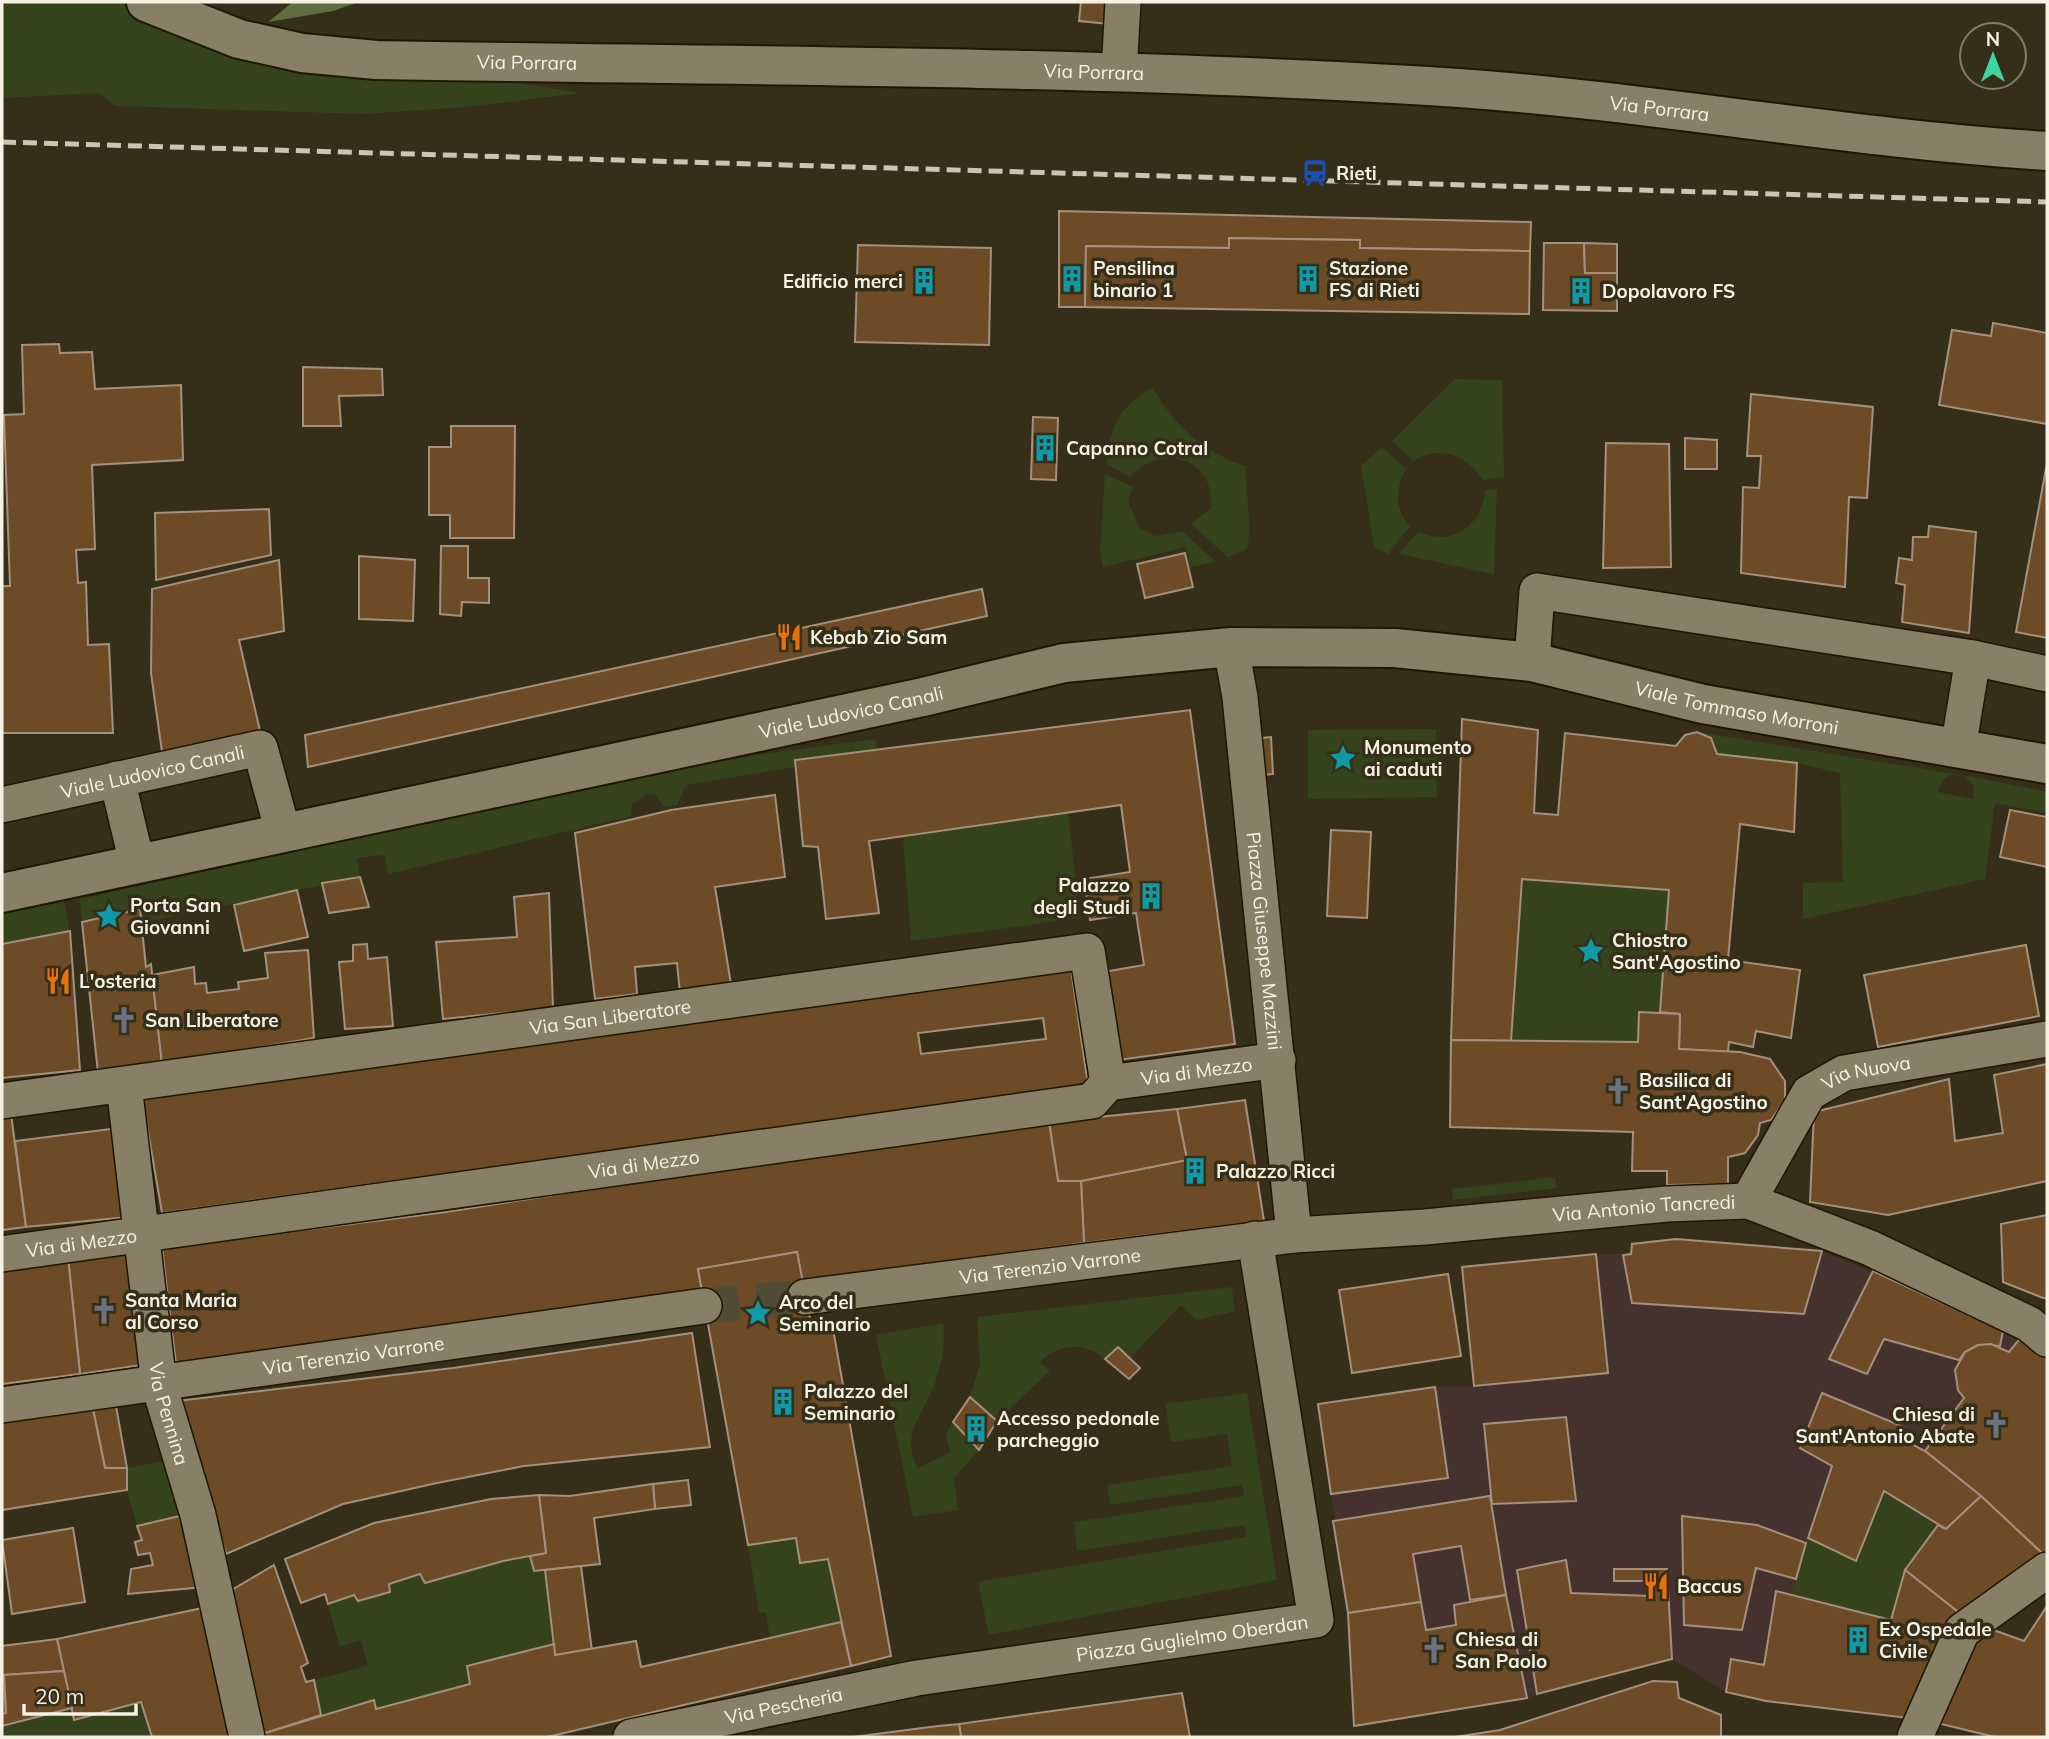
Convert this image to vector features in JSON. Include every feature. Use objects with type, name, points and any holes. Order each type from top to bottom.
[{"type":"street","name":"Via Porrara","points":[[146,2],[239,39],[302,53],[376,60],[1119,74],[1352,82],[1527,93],[1924,142],[2047,151]]},
{"type":"street","points":[[1119,74],[1123,2]]},
{"type":"street","points":[[1532,662],[1537,591],[1973,658],[2047,674]]},
{"type":"street","name":"Viale Ludovico Canali","points":[[2,893],[923,697],[1064,663],[1231,647],[1306,645],[1425,650]]},
{"type":"street","name":"Piazza Giuseppe Mazzini","points":[[1231,647],[1240,697],[1294,1235]]},
{"type":"street","name":"Viale Tommaso Morroni","points":[[1425,650],[1532,662],[1703,704],[2047,764]]},
{"type":"street","points":[[1958,749],[1973,658]]},
{"type":"street","name":"Viale Ludovico Canali","points":[[2,805],[260,748],[283,832]]},
{"type":"street","points":[[117,779],[136,863]]},
{"type":"street","name":"Via San Liberatore","points":[[2,1101],[1087,951],[1108,1083]]},
{"type":"street","name":"Via Nuova","points":[[1748,1201],[1809,1093],[1844,1073],[2047,1039]]},
{"type":"street","name":"Via di Mezzo","points":[[2,1254],[1092,1101],[1108,1083],[1278,1060]]},
{"type":"street","name":"Via Pennina","points":[[124,1085],[144,1236],[159,1385],[198,1516],[247,1737]]},
{"type":"street","name":"Via Antonio Tancredi","points":[[1294,1235],[1425,1227],[1667,1203],[1748,1201],[1870,1248],[2029,1324],[2047,1339]]},
{"type":"street","name":"Via Terenzio Varrone","points":[[805,1297],[1294,1235]]},
{"type":"street","name":"Piazza Guglielmo Oberdan","points":[[896,1683],[1316,1620],[1255,1240]]},
{"type":"street","name":"Via Terenzio Varrone","points":[[2,1405],[159,1385],[704,1306]]},
{"type":"street","points":[[1915,1737],[1962,1631],[2047,1570]]},
{"type":"street","name":"Via Pescheria","points":[[631,1737],[896,1683]]},
{"type":"shaded area","name":"Ex Ospedale Civile","points":[[1676,1239],[1822,1251],[2022,1336],[2047,1356],[2047,1552],[1967,1617],[1908,1718],[1766,1701],[1726,1692],[1672,1659],[1527,1698],[1354,1726],[1348,1613],[1318,1404],[1435,1387],[1473,1386],[1462,1267],[1596,1254],[1631,1254],[1632,1244]]},
{"type":"green space","points":[[2,2],[146,2],[376,60],[581,93],[466,107],[363,114],[115,106],[99,93],[2,98]]},
{"type":"green space","points":[[293,2],[359,2],[333,11],[268,22]]},
{"type":"green space","points":[[1455,379],[1502,380],[1504,477],[1483,480],[1469,464],[1443,453],[1423,456],[1413,461],[1392,441]]},
{"type":"green space","points":[[1153,388],[1170,414],[1191,436],[1216,453],[1245,466],[1250,531],[1247,549],[1228,557],[1191,524],[1211,508],[1210,491],[1205,477],[1196,467],[1171,458],[1157,460],[1143,466],[1130,477],[1107,464],[1110,440],[1118,419],[1132,402]]},
{"type":"green space","points":[[1382,447],[1406,469],[1398,499],[1401,513],[1410,526],[1388,554],[1374,547],[1361,466]]},
{"type":"green space","points":[[1105,474],[1133,487],[1128,501],[1139,528],[1156,536],[1182,531],[1216,562],[1191,567],[1186,547],[1103,567],[1100,552]]},
{"type":"green space","points":[[1497,489],[1494,574],[1399,554],[1418,532],[1443,537],[1464,530],[1478,514],[1485,490]]},
{"type":"green space","points":[[1436,729],[1437,797],[1308,799],[1308,730]]},
{"type":"green space","points":[[1697,732],[1955,774],[1943,780],[1938,792],[1973,799],[1973,785],[1963,775],[2047,792],[2047,813],[1995,803],[1985,879],[1803,919],[1803,883],[1843,882],[1840,773],[1797,763],[1717,754],[1711,738]]},
{"type":"green space","points":[[875,739],[877,749],[795,760],[796,767],[686,785],[677,805],[663,807],[656,795],[648,794],[632,804],[631,816],[388,874],[385,855],[357,858],[360,877],[141,923],[139,909],[82,922],[80,899],[595,784],[763,754]]},
{"type":"green space","points":[[1068,812],[1080,918],[911,941],[903,836]]},
{"type":"green space","name":"Chiostro Sant'Agostino","points":[[1522,879],[1669,890],[1660,1012],[1639,1012],[1638,1042],[1511,1041]]},
{"type":"green space","points":[[64,901],[70,931],[2,944],[2,914]]},
{"type":"green space","points":[[1555,1177],[1557,1188],[1453,1200],[1452,1189]]},
{"type":"green space","points":[[1232,1287],[1235,1311],[1197,1320],[1181,1305],[1129,1359],[1105,1359],[1081,1347],[1055,1351],[1040,1362],[1050,1371],[997,1421],[970,1397],[980,1364],[977,1317]]},
{"type":"green space","points":[[943,1323],[944,1341],[940,1367],[911,1437],[913,1457],[918,1468],[951,1452],[947,1436],[953,1422],[979,1450],[954,1478],[958,1510],[913,1517],[876,1335]]},
{"type":"green space","points":[[1247,1393],[1277,1580],[989,1635],[978,1582],[1246,1537],[1244,1525],[1077,1551],[1074,1522],[1244,1496],[1242,1485],[1110,1505],[1107,1485],[1232,1466],[1227,1434],[1171,1442],[1165,1404]]},
{"type":"green space","points":[[166,1461],[184,1515],[137,1526],[127,1490],[127,1468]]},
{"type":"green space","points":[[1884,1491],[1938,1525],[1905,1570],[1891,1620],[1792,1594],[1808,1538],[1855,1561]]},
{"type":"green space","points":[[796,1538],[800,1562],[828,1559],[841,1622],[770,1638],[766,1613],[759,1612],[748,1545]]},
{"type":"green space","points":[[530,1556],[534,1571],[545,1570],[554,1644],[467,1665],[470,1684],[376,1709],[373,1700],[321,1715],[314,1680],[368,1666],[361,1640],[340,1647],[328,1604],[354,1595],[358,1601],[389,1592],[389,1584],[420,1574],[425,1583]]},
{"type":"green space","points":[[141,1702],[152,1737],[2,1737],[2,1726],[72,1708],[75,1720]]},
{"type":"building","points":[[1081,2],[1111,2],[1109,24],[1079,21]]},
{"type":"building","name":"Pensilina binario 1","points":[[1059,211],[1531,222],[1530,251],[1360,248],[1360,240],[1229,238],[1229,248],[1086,246],[1085,307],[1059,307]]},
{"type":"building","name":"Stazione FS di Rieti","points":[[1229,238],[1360,240],[1360,248],[1530,251],[1529,314],[1085,307],[1086,246],[1229,248]]},
{"type":"building","name":"Dopolavoro FS","points":[[1544,243],[1584,243],[1585,273],[1617,273],[1617,311],[1543,310]]},
{"type":"building","points":[[1584,243],[1617,244],[1617,273],[1585,273]]},
{"type":"building","name":"Edificio merci","points":[[858,245],[991,248],[989,345],[855,342]]},
{"type":"building","points":[[1993,323],[2047,333],[2047,424],[1939,405],[1952,330],[1991,336]]},
{"type":"building","points":[[59,344],[60,353],[92,352],[95,389],[181,385],[183,460],[92,465],[95,549],[76,550],[78,583],[86,582],[88,645],[109,644],[113,733],[2,733],[2,586],[10,586],[4,415],[24,414],[22,345]]},
{"type":"building","points":[[303,367],[382,369],[383,395],[339,396],[341,426],[303,426]]},
{"type":"building","points":[[1751,394],[1873,407],[1867,498],[1849,497],[1845,587],[1741,573],[1743,487],[1759,488],[1761,456],[1747,456]]},
{"type":"building","name":"Capanno Cotral","points":[[1033,417],[1058,418],[1056,480],[1031,479]]},
{"type":"building","points":[[451,426],[515,426],[514,538],[450,538],[450,515],[429,515],[429,447],[451,447]]},
{"type":"building","points":[[1685,438],[1717,440],[1717,469],[1685,469]]},
{"type":"building","points":[[1606,443],[1669,444],[1671,567],[1603,568]]},
{"type":"building","points":[[2047,463],[2047,638],[2016,632]]},
{"type":"building","points":[[269,509],[271,555],[156,580],[155,513]]},
{"type":"building","points":[[1929,526],[1976,532],[1969,633],[1902,622],[1905,585],[1896,583],[1899,558],[1912,560],[1913,537],[1928,537]]},
{"type":"building","points":[[441,546],[468,546],[468,578],[489,578],[489,603],[462,602],[461,616],[440,614]]},
{"type":"building","points":[[1185,553],[1193,587],[1145,598],[1137,564]]},
{"type":"building","points":[[359,556],[415,560],[413,621],[359,619]]},
{"type":"building","points":[[279,560],[284,631],[239,640],[260,731],[162,752],[151,673],[152,589]]},
{"type":"building","points":[[982,589],[987,616],[308,767],[305,735]]},
{"type":"building","name":"Palazzo degli Studi","points":[[1190,710],[1235,1044],[1119,1060],[1103,972],[1144,965],[1136,913],[1090,920],[1084,879],[1130,872],[1121,805],[869,841],[879,913],[826,919],[818,847],[803,846],[795,760]]},
{"type":"building","points":[[1462,719],[1538,730],[1534,813],[1558,815],[1565,733],[1676,746],[1685,735],[1697,732],[1711,738],[1717,754],[1797,763],[1794,832],[1740,824],[1728,960],[1800,970],[1791,1038],[1756,1031],[1753,1047],[1729,1042],[1728,1052],[1679,1049],[1680,1014],[1660,1012],[1669,890],[1522,879],[1511,1041],[1451,1040]]},
{"type":"building","points":[[1271,737],[1273,774],[1263,775],[1261,738]]},
{"type":"building","points":[[775,795],[785,877],[715,887],[731,984],[680,993],[677,963],[635,967],[637,994],[595,999],[575,833],[671,810]]},
{"type":"building","points":[[2010,810],[2047,817],[2047,867],[2000,857]]},
{"type":"building","points":[[1331,830],[1371,832],[1367,918],[1327,916]]},
{"type":"building","points":[[360,877],[369,907],[329,913],[322,883]]},
{"type":"building","points":[[297,890],[308,937],[244,951],[234,905]]},
{"type":"building","points":[[549,893],[553,1008],[443,1019],[436,942],[517,937],[514,897]]},
{"type":"building","name":"San Liberatore","points":[[140,909],[146,967],[151,964],[162,1064],[98,1073],[82,922]]},
{"type":"building","points":[[70,931],[80,1070],[2,1078],[2,944]]},
{"type":"building","points":[[367,944],[368,959],[387,957],[393,1026],[345,1029],[339,962],[353,961],[353,945]]},
{"type":"building","points":[[2026,945],[2039,1016],[1878,1047],[1864,975]]},
{"type":"building","points":[[308,950],[314,1038],[162,1064],[152,975],[194,967],[195,984],[206,983],[207,993],[239,989],[238,982],[268,978],[265,953]]},
{"type":"building","points":[[1071,969],[1088,1085],[162,1213],[142,1096]],"holes":[[[1043,1018],[1046,1039],[921,1054],[918,1033]]]},
{"type":"building","name":"Basilica di Sant'Agostino","points":[[1639,1012],[1680,1014],[1679,1049],[1740,1052],[1770,1059],[1785,1081],[1785,1101],[1771,1120],[1760,1123],[1758,1135],[1745,1153],[1728,1157],[1728,1184],[1667,1185],[1667,1171],[1632,1171],[1633,1132],[1450,1127],[1451,1040],[1638,1042]]},
{"type":"building","points":[[2047,1064],[2047,1181],[1888,1215],[1810,1202],[1814,1112],[1949,1079],[1955,1141],[2003,1133],[1994,1075]]},
{"type":"building","name":"Palazzo Ricci","points":[[1245,1100],[1264,1221],[1084,1243],[1081,1181],[1187,1160],[1177,1109]]},
{"type":"building","points":[[1177,1109],[1187,1160],[1081,1181],[1058,1181],[1049,1122]]},
{"type":"building","points":[[11,1114],[26,1227],[2,1230],[2,1115]]},
{"type":"building","points":[[1049,1122],[1058,1181],[1081,1181],[1084,1243],[802,1280],[797,1252],[698,1269],[702,1292],[452,1324],[176,1364],[162,1248],[446,1212],[1014,1123]]},
{"type":"building","points":[[118,1128],[128,1217],[26,1227],[15,1141]]},
{"type":"building","points":[[2047,1215],[2047,1298],[2043,1298],[2003,1282],[2001,1224]]},
{"type":"building","points":[[1676,1239],[1822,1251],[1804,1314],[1632,1303],[1623,1255],[1631,1254],[1632,1244]]},
{"type":"building","name":"Santa Maria al Corso","points":[[129,1250],[142,1365],[80,1374],[68,1257]]},
{"type":"building","name":"Palazzo del Seminario","points":[[797,1252],[812,1329],[832,1323],[891,1656],[851,1666],[828,1559],[800,1563],[796,1538],[748,1545],[698,1269]]},
{"type":"building","points":[[1596,1254],[1608,1373],[1474,1386],[1462,1267]]},
{"type":"building","points":[[68,1257],[80,1374],[2,1384],[2,1266]]},
{"type":"building","points":[[1873,1271],[2003,1331],[2000,1346],[1978,1345],[1965,1352],[1959,1360],[1884,1339],[1867,1374],[1829,1359]]},
{"type":"building","points":[[1448,1274],[1461,1356],[1352,1373],[1339,1290]]},
{"type":"building","points":[[692,1333],[710,1447],[524,1466],[437,1483],[343,1504],[226,1554],[177,1401],[453,1368]]},
{"type":"building","name":"Chiesa di Sant'Antonio Abate","points":[[2022,1336],[2047,1356],[2047,1552],[2044,1555],[1981,1496],[1925,1451],[1964,1398],[1958,1390],[1955,1370],[1965,1352],[1978,1345],[1991,1344],[2009,1352]]},
{"type":"building","points":[[1118,1347],[1140,1368],[1129,1379],[1105,1359]]},
{"type":"building","points":[[1435,1387],[1448,1478],[1331,1494],[1318,1404]]},
{"type":"building","points":[[1822,1393],[1904,1427],[1902,1439],[1925,1451],[1981,1496],[1946,1529],[1884,1491],[1856,1561],[1808,1538],[1832,1466],[1800,1448]]},
{"type":"building","name":"Accesso pedonale parcheggio","points":[[970,1397],[997,1421],[979,1450],[953,1422]]},
{"type":"building","points":[[116,1406],[127,1468],[105,1468],[93,1409]]},
{"type":"building","points":[[93,1409],[105,1468],[127,1468],[127,1490],[2,1510],[2,1421]]},
{"type":"building","points":[[1566,1417],[1576,1501],[1492,1504],[1484,1424]]},
{"type":"building","points":[[688,1480],[691,1505],[655,1509],[653,1484]]},
{"type":"building","points":[[653,1484],[655,1509],[594,1518],[600,1564],[534,1571],[530,1556],[546,1553],[539,1495],[570,1496]]},
{"type":"building","points":[[539,1495],[546,1553],[503,1561],[425,1583],[420,1574],[389,1584],[390,1592],[358,1601],[354,1595],[328,1604],[325,1594],[301,1603],[285,1559],[374,1523],[491,1499]]},
{"type":"building","points":[[1490,1496],[1506,1595],[1470,1600],[1461,1546],[1413,1554],[1421,1602],[1348,1613],[1333,1521]]},
{"type":"building","points":[[1981,1496],[2044,1555],[1962,1615],[1905,1570],[1938,1525],[1946,1529]]},
{"type":"building","points":[[184,1515],[204,1587],[128,1594],[131,1569],[153,1565],[150,1553],[138,1555],[135,1542],[142,1540],[137,1526]]},
{"type":"building","points":[[1682,1516],[1757,1525],[1806,1543],[1796,1579],[1756,1568],[1742,1630],[1684,1625]]},
{"type":"building","points":[[73,1528],[85,1602],[12,1614],[2,1540]]},
{"type":"building","points":[[1566,1560],[1571,1593],[1650,1596],[1648,1581],[1614,1581],[1614,1569],[1667,1569],[1672,1659],[1537,1694],[1517,1570]]},
{"type":"building","points":[[274,1565],[308,1663],[301,1667],[306,1682],[314,1680],[321,1715],[262,1734],[220,1597]]},
{"type":"building","points":[[581,1566],[592,1651],[555,1655],[545,1570]]},
{"type":"building","name":"Ex Ospedale Civile","points":[[1905,1570],[1962,1615],[1908,1718],[1766,1701],[1726,1692],[1731,1659],[1764,1665],[1776,1591],[1891,1620]]},
{"type":"building","name":"Chiesa di San Paolo","points":[[1506,1595],[1527,1698],[1354,1726],[1348,1613],[1421,1602],[1426,1630],[1456,1625],[1454,1605]]},
{"type":"building","points":[[2047,1606],[2047,1737],[1995,1737],[1937,1723],[1959,1665],[1988,1628],[2024,1641]]},
{"type":"building","points":[[207,1607],[235,1737],[152,1737],[141,1702],[74,1720],[57,1639]]},
{"type":"building","points":[[841,1622],[851,1666],[547,1737],[262,1737],[262,1734],[374,1700],[376,1709],[470,1684],[467,1666],[554,1644],[555,1655],[636,1641],[641,1667]]},
{"type":"building","points":[[57,1639],[64,1671],[4,1675],[6,1713],[2,1714],[2,1646]]},
{"type":"building","points":[[64,1671],[72,1708],[2,1726],[2,1714],[6,1713],[4,1675]]},
{"type":"building","points":[[1653,1681],[1677,1682],[1679,1698],[1721,1715],[1721,1737],[1455,1737],[1500,1730]]},
{"type":"building","points":[[1182,1693],[1190,1737],[961,1737],[959,1724]]},
{"type":"building","points":[[959,1724],[961,1737],[853,1737],[938,1726]]},
{"type":"tunnel","points":[[704,1306],[805,1297]]},
{"type":"railway","points":[[2,142],[2047,202]]},
{"type":"place","name":"Rieti","points":[[1315,173]]},
{"type":"place","name":"Pensilina binario 1","points":[[1072,279]]},
{"type":"place","name":"Stazione FS di Rieti","points":[[1308,279]]},
{"type":"place","name":"Edificio merci","points":[[924,281]]},
{"type":"place","name":"Dopolavoro FS","points":[[1581,291]]},
{"type":"place","name":"Capanno Cotral","points":[[1045,448]]},
{"type":"place","name":"Kebab Zio Sam","points":[[789,637]]},
{"type":"place","name":"Monumento ai caduti","points":[[1343,758]]},
{"type":"place","name":"Palazzo degli Studi","points":[[1151,896]]},
{"type":"place","name":"Porta San Giovanni","points":[[109,916]]},
{"type":"place","name":"Chiostro Sant'Agostino","points":[[1591,951]]},
{"type":"place","name":"L'osteria","points":[[58,981]]},
{"type":"place","name":"San Liberatore","points":[[124,1020]]},
{"type":"place","name":"Basilica di Sant'Agostino","points":[[1618,1091]]},
{"type":"place","name":"Palazzo Ricci","points":[[1195,1171]]},
{"type":"place","name":"Santa Maria al Corso","points":[[104,1311]]},
{"type":"place","name":"Arco del Seminario","points":[[758,1313]]},
{"type":"place","name":"Palazzo del Seminario","points":[[783,1402]]},
{"type":"place","name":"Chiesa di Sant'Antonio Abate","points":[[1996,1425]]},
{"type":"place","name":"Accesso pedonale parcheggio","points":[[976,1429]]},
{"type":"place","name":"Baccus","points":[[1656,1586]]},
{"type":"place","name":"Ex Ospedale Civile","points":[[1858,1640]]},
{"type":"place","name":"Chiesa di San Paolo","points":[[1434,1650]]}]
